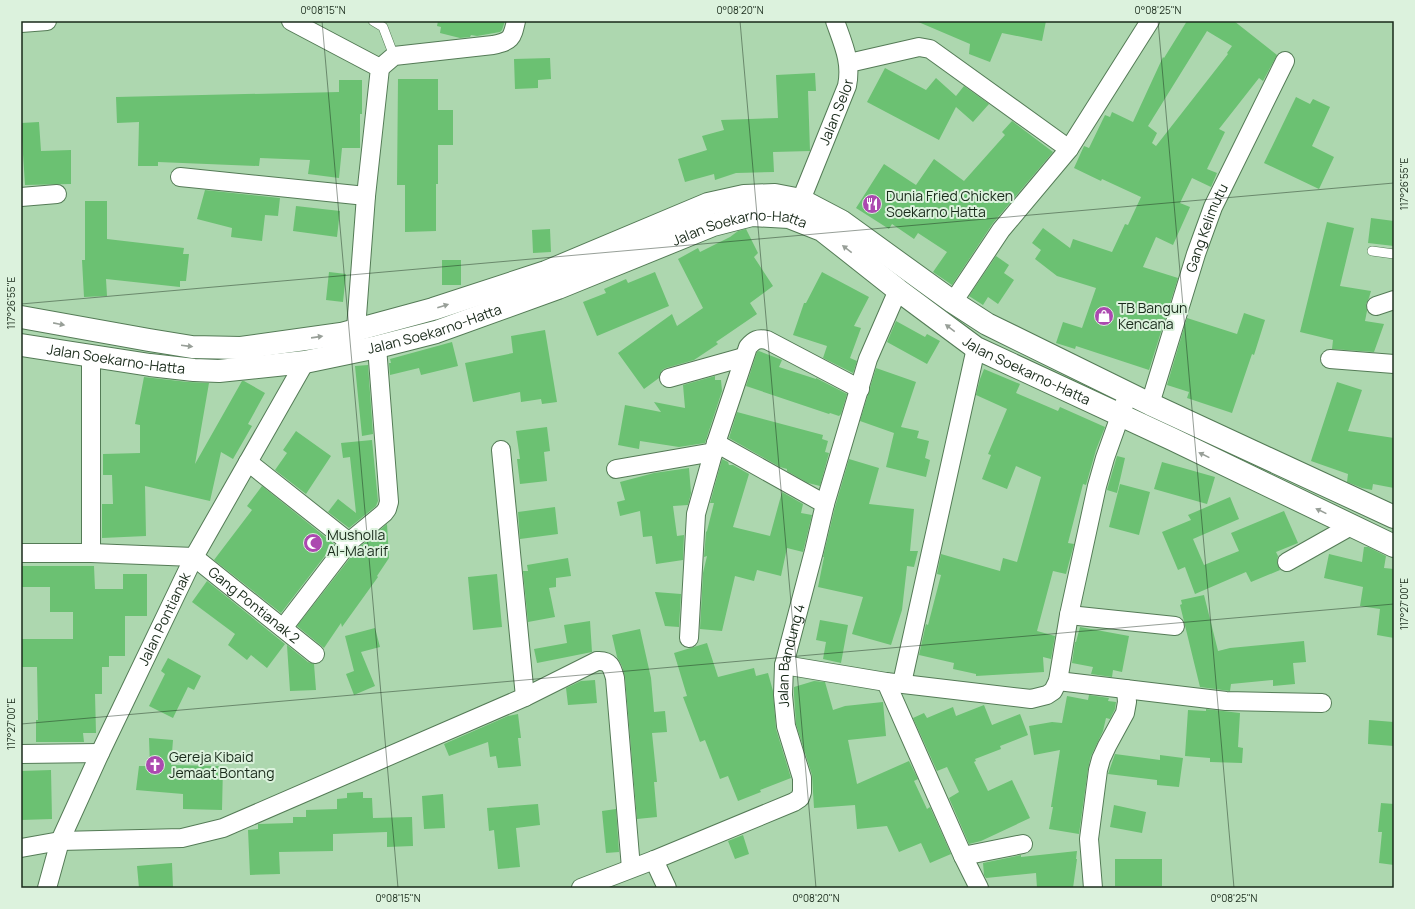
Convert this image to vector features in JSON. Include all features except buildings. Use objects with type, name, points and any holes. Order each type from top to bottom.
[{"type":"main road","name":"Jalan Soekarno-Hatta","points":[[21,345],[194,370],[219,371],[305,362],[346,339],[546,272],[708,204],[744,196],[775,195],[801,200],[841,221],[953,302],[987,324],[1150,404],[1394,517]]},
{"type":"main road","name":"Jalan Soekarno-Hatta","points":[[21,317],[192,347],[241,348],[346,339],[377,347],[436,332],[558,288],[714,225],[752,215],[788,217],[822,230],[898,290],[976,348],[1394,546]]},
{"type":"street","points":[[21,22],[47,21]]},
{"type":"street","points":[[291,21],[380,68]]},
{"type":"street","points":[[346,339],[366,196],[380,68],[394,56],[493,46],[508,40],[513,35],[516,21]]},
{"type":"street","name":"Jalan Selor","points":[[801,200],[847,86],[849,76],[849,63],[835,21]]},
{"type":"street","points":[[953,302],[1001,230],[1069,149],[1150,21]]},
{"type":"street","points":[[849,63],[919,47],[930,49],[1069,149]]},
{"type":"street","name":"Gang Kelimutu","points":[[1150,404],[1196,254],[1211,213],[1285,61]]},
{"type":"street","points":[[180,177],[366,196]]},
{"type":"street","points":[[21,197],[57,194]]},
{"type":"street","name":"Jalan Bandung 4","points":[[581,888],[654,860],[794,802],[800,798],[802,792],[802,778],[789,737],[784,712],[784,665],[825,504],[868,359],[898,290]]},
{"type":"street","points":[[1376,306],[1394,300]]},
{"type":"street","points":[[689,638],[696,514],[715,448],[748,347],[756,340],[767,340],[860,389]]},
{"type":"street","points":[[283,628],[349,542],[387,509],[389,502],[377,347]]},
{"type":"street","points":[[976,348],[894,683],[963,856],[979,888]]},
{"type":"street","points":[[91,356],[91,553]]},
{"type":"street","points":[[669,378],[744,357]]},
{"type":"street","points":[[1330,359],[1394,364]]},
{"type":"street","name":"Jalan Pontianak","points":[[47,888],[60,841],[100,752],[194,557],[305,362]]},
{"type":"street","points":[[784,665],[894,683],[1031,699],[1047,696],[1053,691],[1058,681],[1069,615],[1097,486],[1120,415],[1129,394]]},
{"type":"street","points":[[616,469],[715,448],[825,504]]},
{"type":"street","points":[[501,450],[525,697]]},
{"type":"street","points":[[248,462],[349,542]]},
{"type":"street","points":[[1287,562],[1351,526]]},
{"type":"street","points":[[21,554],[91,553],[194,557]]},
{"type":"street","name":"Gang Pontianak 2","points":[[194,557],[315,654]]},
{"type":"street","points":[[1069,615],[1175,626]]},
{"type":"street","points":[[21,848],[60,841],[182,838],[223,828],[525,697],[597,661],[603,661],[612,667],[615,678],[631,868]]},
{"type":"street","points":[[1058,681],[1226,701],[1322,703]]},
{"type":"street","points":[[1093,888],[1089,839],[1098,770],[1101,758],[1125,713],[1127,702],[1126,689]]},
{"type":"street","points":[[21,754],[100,752]]},
{"type":"street","points":[[963,856],[1023,844]]},
{"type":"street","points":[[654,860],[667,888]]},
{"type":"lane","points":[[373,21],[383,27],[394,56]]},
{"type":"lane","points":[[1372,251],[1394,254]]},
{"type":"place","name":"Dunia Fried Chicken Soekarno Hatta","points":[[872,204]]},
{"type":"place","name":"TB Bangun Kencana","points":[[1104,316]]},
{"type":"place","name":"Musholla Al-Ma'arif","points":[[313,543]]},
{"type":"place","name":"Gereja Kibaid Jemaat Bontang","points":[[155,765]]}]
